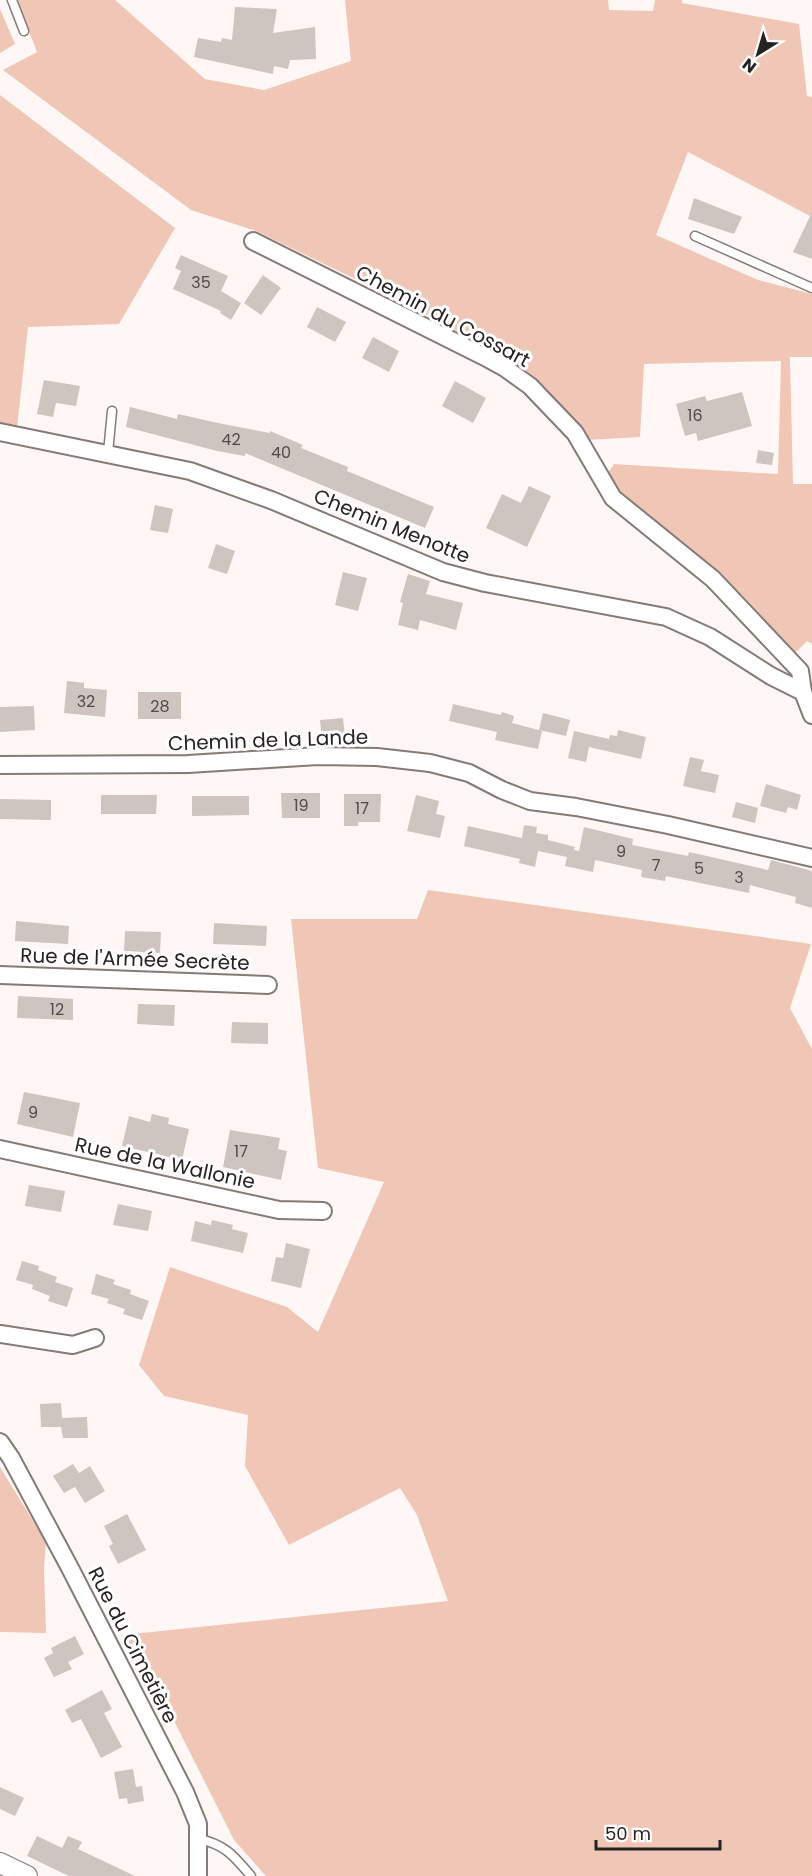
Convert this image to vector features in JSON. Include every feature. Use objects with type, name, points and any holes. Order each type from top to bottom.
[{"type":"street","name":"Chemin du Cossart","points":[[254,241],[485,357],[505,368],[530,387],[575,433],[613,498],[713,579],[800,671],[803,692]]},
{"type":"street","name":"Chemin Menotte","points":[[0,432],[190,471],[271,500],[443,572],[485,583],[666,617],[710,637],[771,676],[803,692]]},
{"type":"street","points":[[803,692],[812,715]]},
{"type":"street","name":"Chemin de la Lande","points":[[0,765],[188,764],[318,756],[377,757],[430,763],[469,773],[501,790],[530,801],[576,807],[668,825],[812,858]]},
{"type":"street","name":"Rue de l'Armée Secrète","points":[[0,975],[268,985]]},
{"type":"street","name":"Rue de la Wallonie","points":[[0,1149],[279,1210],[323,1211]]},
{"type":"street","points":[[0,1334],[73,1345],[95,1338]]},
{"type":"street","name":"Rue du Cimetière","points":[[0,1442],[11,1458],[70,1568],[185,1792],[198,1824],[198,1876]]},
{"type":"street","points":[[0,1863],[27,1876]]},
{"type":"lane","points":[[12,0],[24,31]]},
{"type":"lane","points":[[695,236],[812,288]]},
{"type":"lane","points":[[108,453],[112,411]]},
{"type":"lane","points":[[198,1839],[216,1843],[236,1859],[251,1876]]},
{"type":"shaded area","points":[[17,0],[115,0],[205,79],[264,90],[351,61],[345,0],[608,0],[609,10],[653,11],[655,0],[682,0],[682,3],[799,24],[807,96],[812,97],[812,217],[688,152],[656,235],[758,280],[812,294],[812,357],[790,357],[793,484],[812,484],[812,644],[807,641],[792,656],[722,582],[616,487],[608,473],[614,464],[778,474],[781,361],[644,364],[640,437],[586,440],[553,398],[501,355],[407,304],[256,231],[191,210],[3,70],[37,52]]},
{"type":"shaded area","points":[[0,9],[15,44],[0,53]]},
{"type":"shaded area","points":[[0,95],[175,228],[119,324],[28,327],[17,428],[0,425]]},
{"type":"shaded area","points":[[428,890],[811,944],[790,1008],[812,1049],[812,1876],[266,1876],[234,1840],[160,1693],[123,1635],[448,1601],[417,1515],[400,1488],[289,1545],[245,1466],[248,1415],[164,1396],[139,1365],[170,1267],[287,1307],[318,1332],[384,1182],[318,1168],[291,919],[417,919]]},
{"type":"shaded area","points":[[0,1467],[46,1542],[44,1569],[46,1633],[0,1632]]},
{"type":"building","points":[[235,7],[277,9],[273,33],[315,27],[316,59],[290,60],[288,69],[274,66],[273,74],[194,57],[198,38],[221,42],[222,38],[232,40]]},
{"type":"building","points":[[694,198],[742,217],[734,234],[688,219]]},
{"type":"building","points":[[812,212],[812,259],[793,252]]},
{"type":"building","points":[[181,255],[228,276],[221,291],[241,303],[231,320],[220,313],[221,311],[173,289],[181,271],[175,268]]},
{"type":"building","points":[[263,275],[281,288],[261,315],[244,303]]},
{"type":"building","points":[[317,307],[346,322],[335,342],[307,327]]},
{"type":"building","points":[[373,337],[399,351],[389,372],[362,358]]},
{"type":"building","points":[[44,380],[80,386],[76,406],[56,403],[53,417],[37,414]]},
{"type":"building","points":[[455,381],[486,398],[473,423],[442,406]]},
{"type":"building","points":[[742,392],[752,426],[698,441],[696,433],[685,436],[676,404],[705,396],[707,401]]},
{"type":"building","points":[[130,407],[177,419],[178,414],[270,433],[270,431],[303,445],[301,448],[348,467],[347,471],[434,507],[425,528],[245,453],[245,456],[217,451],[126,427]]},
{"type":"building","points":[[758,450],[774,453],[772,465],[756,463]]},
{"type":"building","points":[[529,486],[551,496],[527,547],[486,528],[502,494],[521,503]]},
{"type":"building","points":[[155,505],[173,509],[168,533],[150,530]]},
{"type":"building","points":[[216,544],[235,551],[227,574],[208,568]]},
{"type":"building","points":[[343,572],[367,578],[358,611],[335,605]]},
{"type":"building","points":[[408,574],[430,581],[426,594],[463,603],[456,630],[420,620],[418,630],[398,625],[403,603],[400,602]]},
{"type":"building","points":[[67,681],[84,683],[84,688],[107,690],[105,717],[64,713]]},
{"type":"building","points":[[138,692],[181,692],[181,719],[138,719]]},
{"type":"building","points":[[453,704],[514,716],[512,723],[542,731],[538,749],[495,740],[497,732],[449,721]]},
{"type":"building","points":[[34,706],[35,730],[0,732],[0,707]]},
{"type":"building","points":[[543,713],[570,720],[566,736],[539,730]]},
{"type":"building","points":[[343,718],[345,738],[322,740],[320,720]]},
{"type":"building","points":[[618,730],[646,737],[641,759],[589,747],[586,762],[568,758],[574,731],[609,739],[610,735],[617,736]]},
{"type":"building","points":[[690,757],[704,760],[701,771],[719,775],[715,793],[683,786]]},
{"type":"building","points":[[766,784],[801,795],[797,810],[788,807],[786,813],[760,806]]},
{"type":"building","points":[[281,793],[320,793],[320,818],[282,818]]},
{"type":"building","points":[[344,794],[381,794],[380,822],[358,822],[358,826],[344,826]]},
{"type":"building","points":[[101,795],[157,795],[156,814],[101,814]]},
{"type":"building","points":[[416,795],[439,801],[436,814],[445,816],[440,838],[407,831]]},
{"type":"building","points":[[192,796],[249,796],[249,815],[192,816]]},
{"type":"building","points":[[0,799],[51,800],[51,820],[0,819]]},
{"type":"building","points":[[736,802],[758,808],[755,823],[732,817]]},
{"type":"building","points":[[524,825],[537,827],[536,833],[548,835],[548,840],[575,847],[574,850],[579,851],[584,827],[633,839],[632,845],[688,856],[689,852],[768,870],[771,860],[812,871],[812,908],[795,903],[796,897],[750,885],[749,893],[666,876],[665,881],[641,877],[642,870],[595,860],[593,872],[565,866],[567,857],[538,851],[535,867],[519,863],[520,859],[464,846],[468,826],[522,838]]},
{"type":"building","points":[[16,921],[69,926],[68,944],[15,941]]},
{"type":"building","points":[[214,923],[267,926],[266,946],[213,944]]},
{"type":"building","points":[[125,931],[161,932],[160,953],[124,951]]},
{"type":"building","points":[[18,996],[73,999],[73,1020],[17,1018]]},
{"type":"building","points":[[138,1004],[175,1005],[174,1026],[137,1024]]},
{"type":"building","points":[[232,1022],[268,1023],[268,1044],[231,1043]]},
{"type":"building","points":[[24,1092],[80,1103],[73,1137],[17,1124]]},
{"type":"building","points":[[152,1114],[169,1118],[168,1124],[189,1129],[182,1160],[122,1146],[129,1116],[150,1122]]},
{"type":"building","points":[[230,1130],[280,1138],[278,1149],[287,1151],[281,1180],[223,1167]]},
{"type":"building","points":[[29,1185],[65,1191],[61,1212],[25,1206]]},
{"type":"building","points":[[118,1204],[152,1211],[148,1231],[113,1225]]},
{"type":"building","points":[[212,1220],[233,1225],[232,1229],[248,1233],[243,1253],[191,1241],[195,1221],[211,1225]]},
{"type":"building","points":[[286,1243],[310,1249],[301,1288],[271,1281],[276,1257],[283,1258]]},
{"type":"building","points":[[22,1261],[39,1266],[38,1270],[57,1277],[55,1282],[73,1288],[67,1307],[48,1301],[50,1296],[32,1289],[33,1285],[16,1280]]},
{"type":"building","points":[[96,1274],[115,1280],[113,1284],[131,1290],[130,1294],[149,1301],[142,1320],[123,1314],[125,1309],[107,1303],[109,1299],[91,1294]]},
{"type":"building","points":[[61,1403],[62,1418],[87,1417],[88,1438],[63,1438],[61,1427],[41,1427],[40,1404]]},
{"type":"building","points":[[73,1464],[79,1473],[90,1466],[105,1491],[85,1503],[75,1487],[64,1493],[53,1476]]},
{"type":"building","points":[[127,1514],[146,1550],[118,1564],[109,1546],[113,1544],[104,1526]]},
{"type":"building","points":[[75,1636],[84,1654],[68,1662],[72,1669],[54,1677],[44,1658],[53,1653],[51,1648]]},
{"type":"building","points":[[102,1690],[112,1709],[104,1713],[122,1747],[101,1758],[81,1719],[72,1723],[65,1710]]},
{"type":"building","points":[[133,1769],[136,1787],[142,1786],[144,1801],[128,1804],[127,1798],[119,1799],[114,1772]]},
{"type":"building","points":[[0,1787],[24,1798],[15,1816],[0,1809]]},
{"type":"building","points":[[37,1836],[62,1848],[68,1836],[82,1842],[78,1849],[135,1876],[69,1876],[27,1856]]}]
